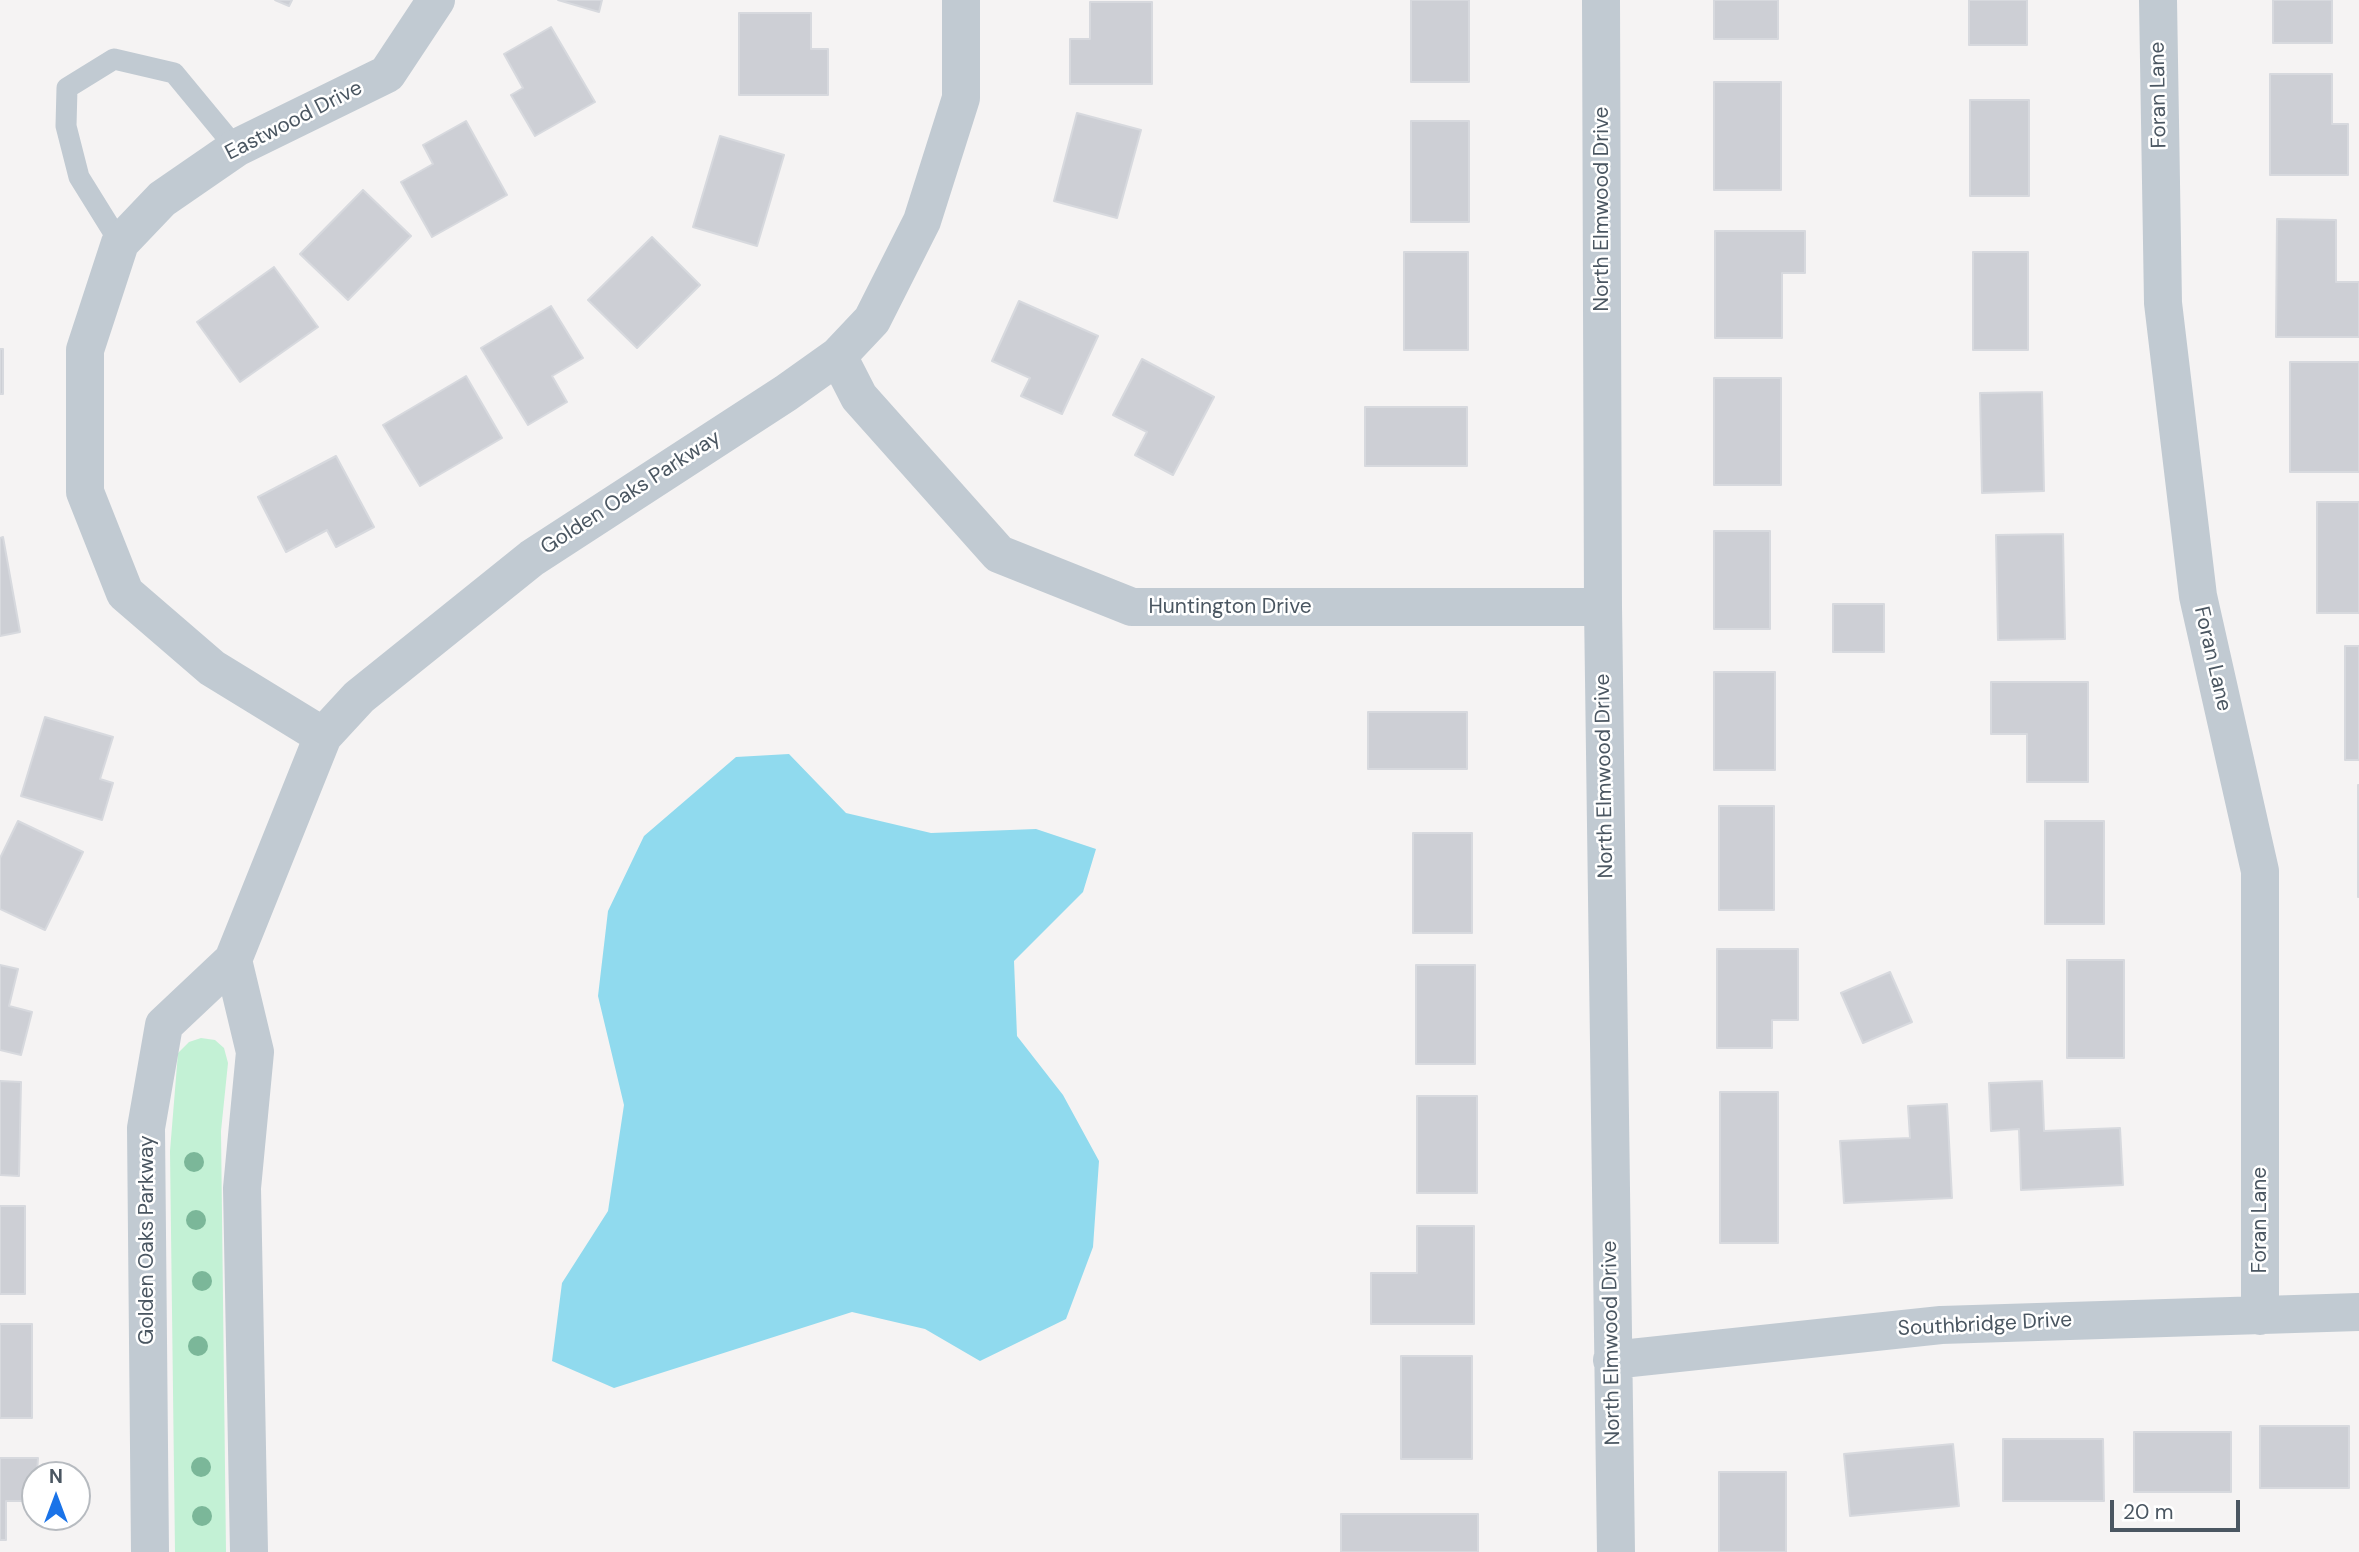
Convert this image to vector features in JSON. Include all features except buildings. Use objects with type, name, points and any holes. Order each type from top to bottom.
[{"type":"street","name":"Eastwood Drive","points":[[323,736],[212,668],[125,593],[85,492],[85,350],[120,243],[162,199],[236,148],[387,74],[436,0]]},
{"type":"street","name":"Golden Oaks Parkway","points":[[149,1552],[146,1128],[164,1025],[233,960],[323,736],[359,697],[532,558],[838,356],[872,320],[922,221],[961,98],[961,0]]},
{"type":"street","name":"North Elmwood Drive","points":[[1601,0],[1603,607],[1616,1552]]},
{"type":"street","name":"Foran Lane","points":[[2158,0],[2163,303],[2198,596],[2260,871],[2260,1316]]},
{"type":"street","name":"Huntington Drive","points":[[838,356],[859,397],[999,554],[1132,607],[1603,607]]},
{"type":"street","points":[[233,960],[255,1052],[242,1188],[249,1552]]},
{"type":"street","name":"Southbridge Drive","points":[[1612,1360],[1941,1325],[2359,1312]]},
{"type":"lane","points":[[120,243],[79,177],[66,126],[67,88],[114,58],[174,73],[236,148]]},
{"type":"green space","points":[[201,1038],[215,1040],[224,1048],[228,1063],[221,1131],[226,1552],[175,1552],[170,1151],[178,1053],[189,1042]]},
{"type":"water","points":[[789,754],[846,813],[931,833],[1036,829],[1096,849],[1083,892],[1014,961],[1017,1036],[1063,1095],[1099,1161],[1093,1247],[1066,1319],[980,1361],[925,1329],[852,1312],[614,1388],[552,1361],[562,1283],[608,1211],[624,1105],[598,996],[608,911],[644,836],[736,757]]}]
